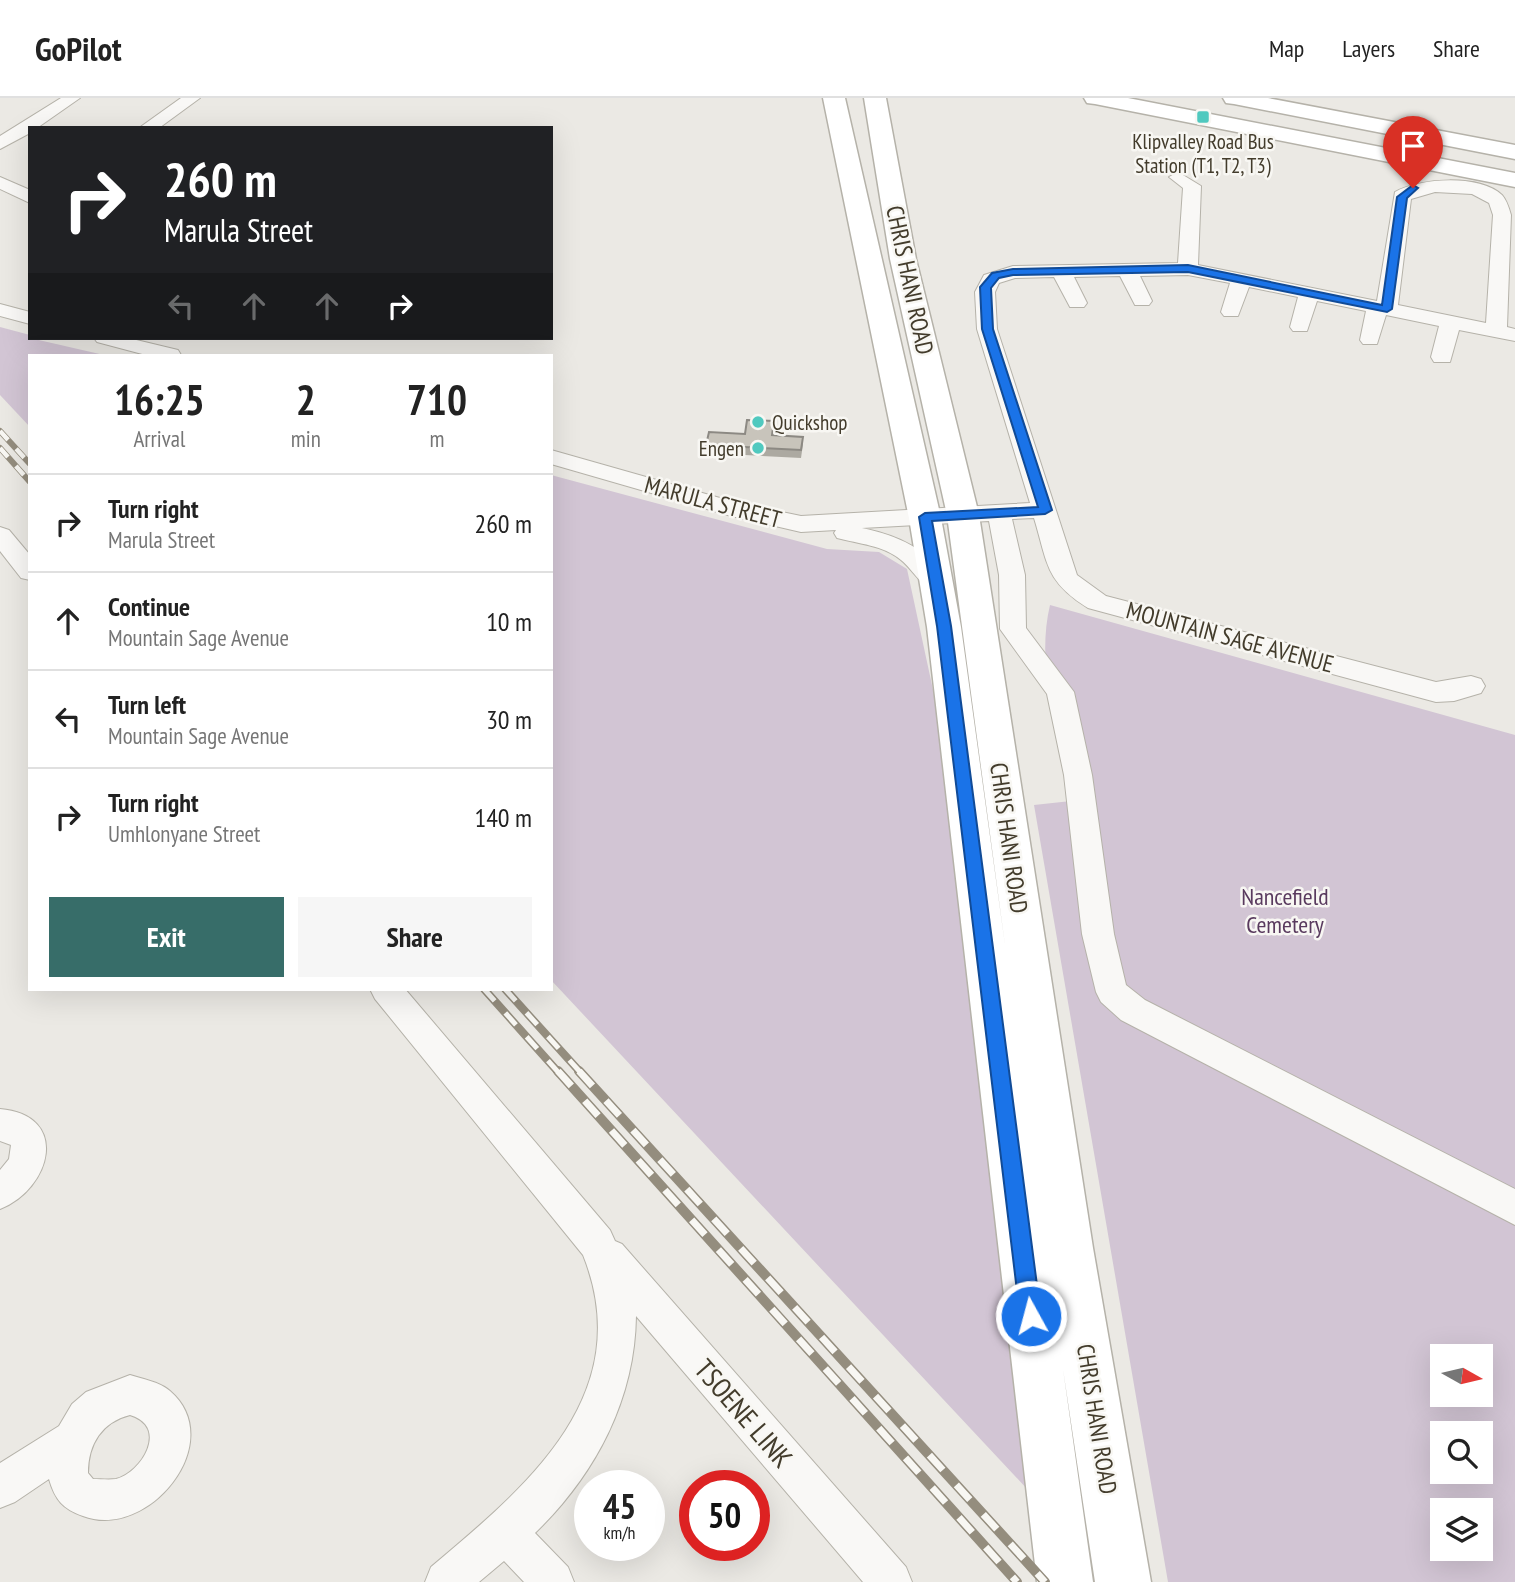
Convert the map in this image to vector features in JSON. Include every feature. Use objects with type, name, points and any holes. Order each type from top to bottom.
[{"type":"main road","name":"CHRIS HANI ROAD","points":[[834,98],[925,517],[944,626],[1065,1582]]},
{"type":"main road","points":[[1096,98],[1515,180]]},
{"type":"main road","points":[[1234,98],[1515,152]]},
{"type":"main road","name":"CHRIS HANI ROAD","points":[[876,100],[903,259],[981,514],[1067,1235],[1123,1582]]},
{"type":"street","points":[[28,126],[72,98]]},
{"type":"street","points":[[150,126],[192,98]]},
{"type":"street","points":[[0,144],[28,126]]},
{"type":"street","points":[[1178,177],[1192,186],[1188,269]]},
{"type":"street","points":[[0,183],[28,197]]},
{"type":"street","points":[[1077,303],[1061,271],[1188,269],[1241,279],[1382,308],[1450,322],[1506,333],[1502,215],[1496,201],[1481,191],[1439,186],[1413,188],[1402,197],[1382,308],[1370,340]]},
{"type":"street","points":[[1127,269],[1142,301]]},
{"type":"street","name":"MOUNTAIN SAGE AVENUE","points":[[1061,271],[1013,272],[995,276],[985,287],[987,329],[1065,578],[1074,589],[1097,601],[1436,692],[1471,686]]},
{"type":"street","points":[[1231,313],[1241,279]]},
{"type":"street","points":[[1300,327],[1309,293]]},
{"type":"street","points":[[0,310],[28,317]]},
{"type":"street","points":[[1442,357],[1450,322]]},
{"type":"street","points":[[112,340],[166,354]]},
{"type":"street","name":"MARULA STREET","points":[[553,458],[732,509],[801,524],[981,514]]},
{"type":"street","points":[[1045,510],[981,514],[1012,575],[1013,629],[1060,692],[1078,775],[1098,934],[1112,992],[1133,1010],[1515,1208]]},
{"type":"street","points":[[801,524],[898,544],[917,557],[936,582]]},
{"type":"street","points":[[0,535],[28,570]]},
{"type":"street","name":"TSOENE LINK","points":[[388,991],[597,1243],[891,1582]]},
{"type":"street","points":[[0,1125],[13,1126],[29,1138],[30,1158],[16,1181],[0,1192]]},
{"type":"street","name":"TSOENE LINK","points":[[446,1582],[505,1531],[552,1485],[590,1431],[607,1393],[616,1355],[617,1316],[613,1286],[597,1243]]},
{"type":"street","points":[[0,1487],[71,1441]]},
{"type":"street","points":[[505,1531],[553,1582]]},
{"type":"green space","points":[[0,327],[28,334],[28,340],[100,354],[28,354],[28,425],[0,395]]},
{"type":"green space","points":[[553,476],[827,549],[879,552],[907,569],[938,713],[1029,1491],[553,982]]},
{"type":"green space","name":"Nancefield Cemetery","points":[[1050,605],[1515,735],[1515,1582],[1168,1582],[1034,805],[1071,801],[1050,703],[1045,653]]},
{"type":"building","points":[[747,420],[774,421],[772,435],[803,437],[801,450],[706,445],[709,432],[745,434]]},
{"type":"railway","points":[[0,431],[28,462]]},
{"type":"railway","points":[[0,448],[28,480]]},
{"type":"railway","points":[[486,991],[559,1073]]},
{"type":"railway","points":[[507,991],[581,1073]]},
{"type":"railway","points":[[558,1071],[1017,1582]]},
{"type":"railway","points":[[579,1071],[1045,1582]]},
{"type":"place","name":"Klipvalley Road Bus Station (T1, T2, T3)","points":[[1203,117]]},
{"type":"place","name":"Quickshop","points":[[758,422]]},
{"type":"place","name":"Engen","points":[[758,448]]},
{"type":"route","points":[[1031,1316],[944,626],[925,517],[1045,510],[987,329],[985,287],[995,276],[1013,272],[1188,269],[1387,309],[1402,197],[1413,188]]}]
